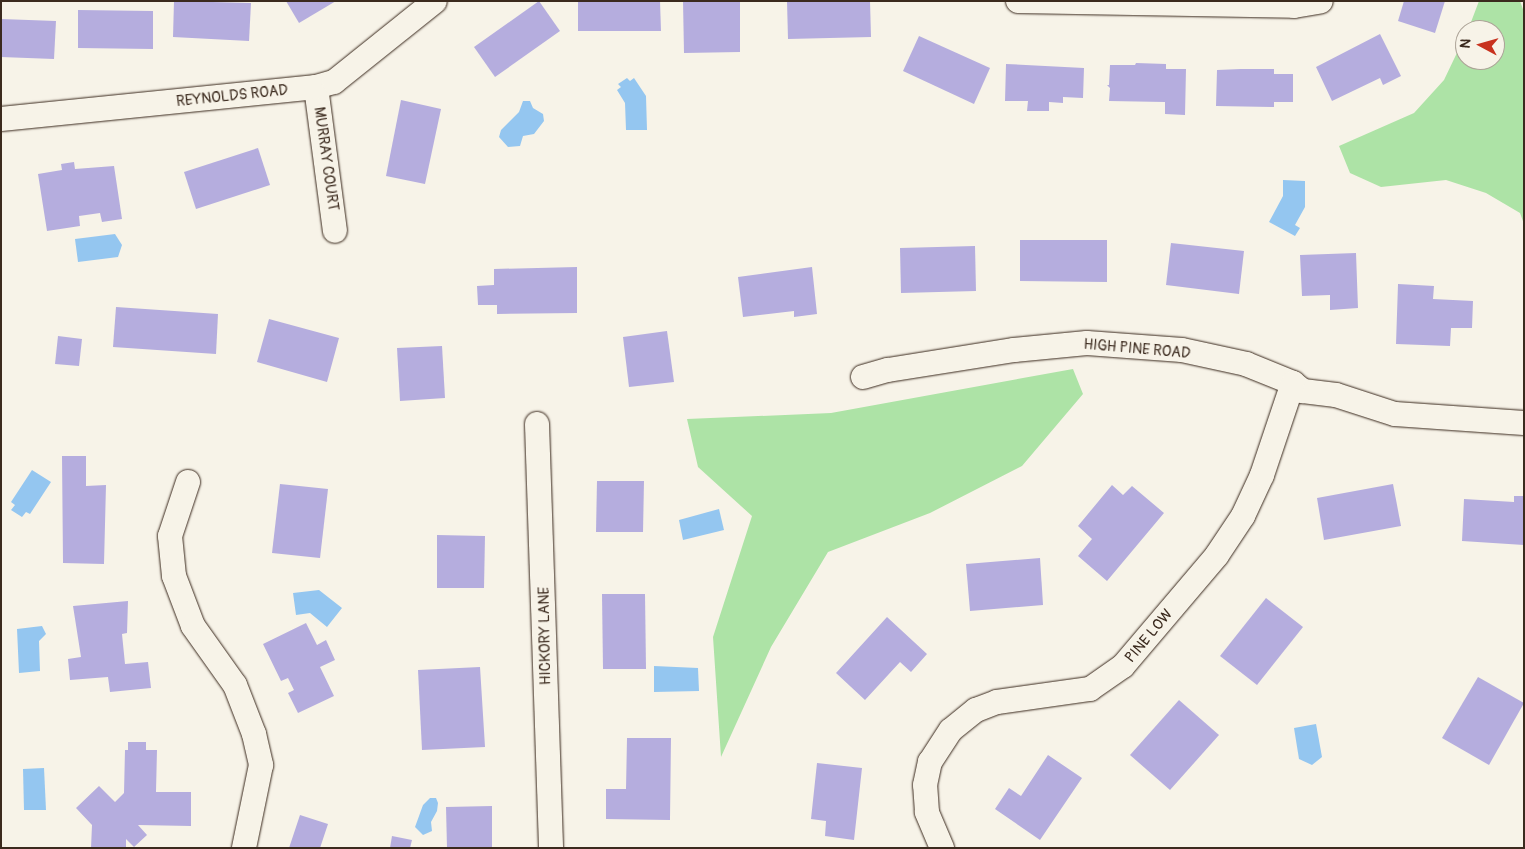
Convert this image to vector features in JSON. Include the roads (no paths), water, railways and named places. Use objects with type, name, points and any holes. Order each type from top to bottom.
[{"type":"street","name":"REYNOLDS ROAD","points":[[1,119],[316,87],[334,82],[435,1]]},
{"type":"street","points":[[1018,1],[1294,6],[1321,1]]},
{"type":"street","name":"MURRAY COURT","points":[[316,87],[335,231]]},
{"type":"street","name":"HIGH PINE ROAD","points":[[863,377],[888,370],[1014,350],[1087,343],[1182,350],[1246,364],[1293,383],[1303,391],[1336,395],[1395,414],[1524,423]]},
{"type":"street","name":"PINE LOW","points":[[942,848],[927,812],[926,785],[930,762],[951,730],[976,710],[997,702],[1090,689],[1123,666],[1218,555],[1243,516],[1262,475],[1293,383]]},
{"type":"street","name":"HICKORY LANE","points":[[537,424],[551,848]]},
{"type":"street","points":[[188,482],[170,536],[174,576],[193,626],[235,686],[254,734],[261,765],[244,848]]},
{"type":"water","points":[[627,78],[630,81],[634,78],[646,96],[647,130],[626,130],[625,103],[617,90],[621,87],[618,84]]},
{"type":"water","points":[[523,101],[530,101],[533,108],[543,114],[544,121],[534,134],[523,136],[520,146],[508,147],[499,137],[501,130],[519,112]]},
{"type":"water","points":[[1283,180],[1305,181],[1305,207],[1295,225],[1300,228],[1295,236],[1269,222],[1283,196]]},
{"type":"water","points":[[115,234],[122,245],[118,257],[78,262],[75,239]]},
{"type":"water","points":[[32,470],[51,482],[30,514],[26,512],[22,517],[11,510],[15,505],[11,502]]},
{"type":"water","points":[[719,509],[724,530],[683,540],[679,520]]},
{"type":"water","points":[[319,590],[342,608],[327,627],[310,613],[296,615],[293,593]]},
{"type":"water","points":[[42,626],[46,634],[39,641],[40,671],[19,673],[17,629]]},
{"type":"water","points":[[654,666],[698,668],[699,691],[654,692]]},
{"type":"water","points":[[1316,724],[1322,757],[1312,765],[1299,759],[1294,728]]},
{"type":"water","points":[[44,768],[46,810],[24,810],[23,769]]},
{"type":"water","points":[[430,798],[436,798],[438,803],[437,811],[431,822],[432,831],[423,835],[415,827],[423,805]]}]
